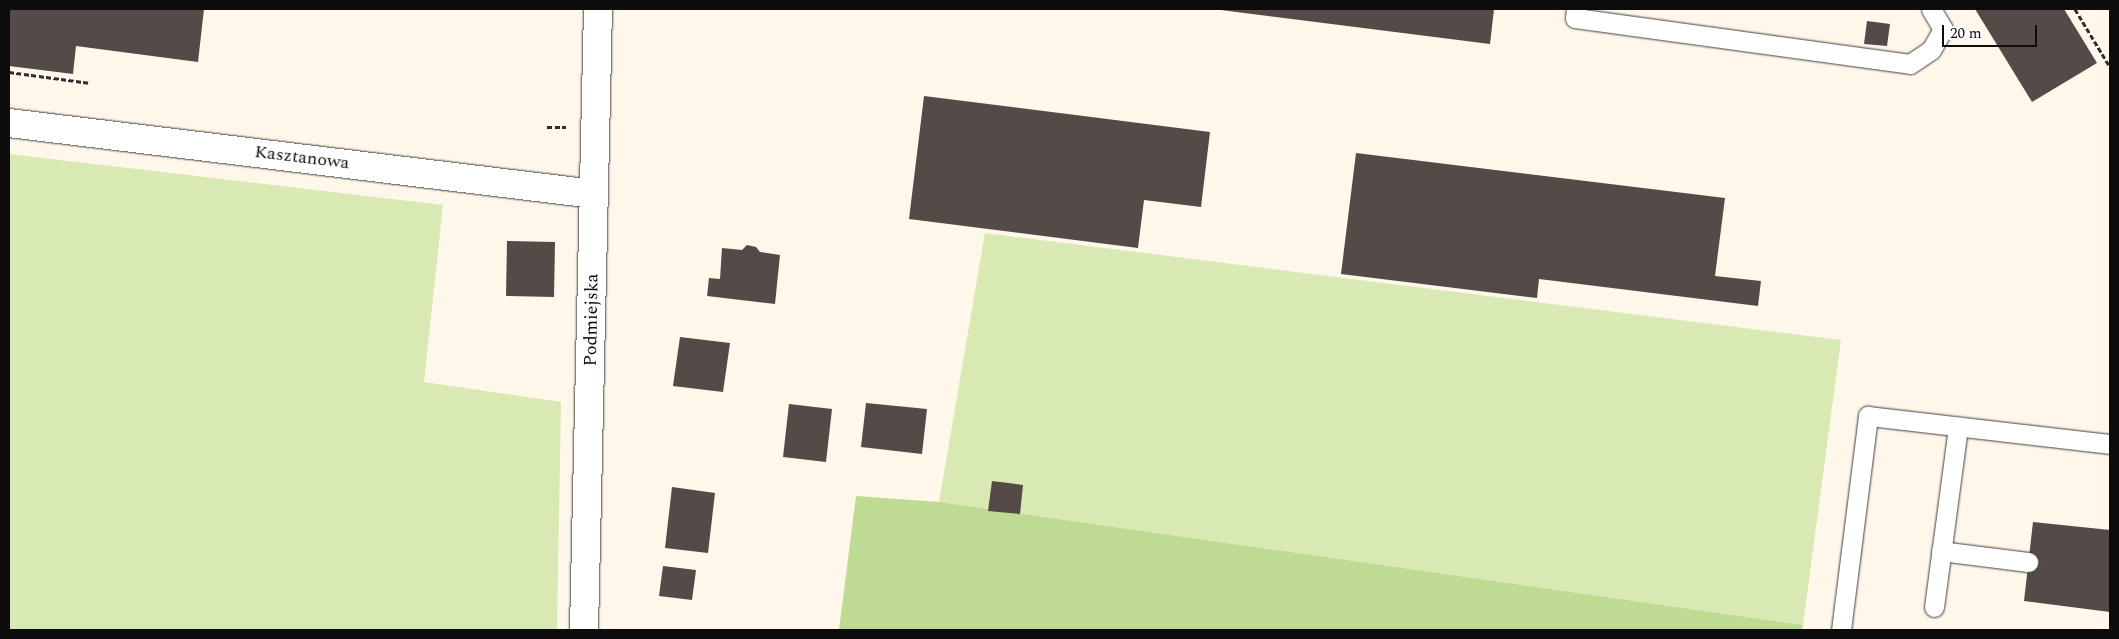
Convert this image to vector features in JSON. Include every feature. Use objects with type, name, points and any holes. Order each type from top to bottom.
[{"type":"street","name":"Podmiejska","points":[[584,630],[598,9]]},
{"type":"street","name":"Kasztanowa","points":[[9,123],[594,194]]},
{"type":"lane","points":[[1576,9],[1575,18],[1910,64],[1931,50],[1943,29],[1931,9]]},
{"type":"lane","points":[[1841,630],[1868,416],[2110,444]]},
{"type":"lane","points":[[1934,607],[1958,427]]},
{"type":"lane","points":[[1941,551],[2028,562]]},
{"type":"path","points":[[2075,9],[2110,67]]},
{"type":"path","points":[[9,72],[90,83]]},
{"type":"green space","points":[[9,154],[443,205],[424,382],[561,402],[557,630],[9,630]]},
{"type":"green space","points":[[985,233],[1841,340],[1803,625],[939,502]]},
{"type":"green space","points":[[856,496],[939,502],[1803,625],[1802,630],[839,630]]},
{"type":"building","points":[[9,9],[204,9],[198,62],[76,46],[73,74],[9,66]]},
{"type":"building","points":[[1213,9],[1494,9],[1490,44]]},
{"type":"building","points":[[1975,9],[2064,9],[2097,63],[2032,102]]},
{"type":"building","points":[[1867,21],[1890,24],[1887,46],[1864,44]]},
{"type":"building","points":[[924,96],[1210,132],[1201,207],[1144,200],[1138,248],[909,219]]},
{"type":"building","points":[[1356,153],[1725,198],[1715,276],[1761,281],[1758,306],[1539,279],[1537,298],[1341,274]]},
{"type":"building","points":[[507,241],[555,242],[554,297],[506,296]]},
{"type":"building","points":[[747,245],[756,247],[760,252],[780,255],[775,304],[707,296],[709,278],[720,279],[722,248],[742,250]]},
{"type":"building","points":[[680,337],[730,343],[723,392],[673,386]]},
{"type":"building","points":[[866,403],[927,409],[922,454],[861,447]]},
{"type":"building","points":[[789,404],[832,409],[826,462],[783,457]]},
{"type":"building","points":[[992,481],[1023,485],[1020,514],[988,511]]},
{"type":"building","points":[[672,487],[715,493],[708,553],[665,548]]},
{"type":"building","points":[[2033,522],[2110,530],[2110,612],[2024,601]]},
{"type":"building","points":[[663,566],[696,570],[692,600],[659,596]]}]
